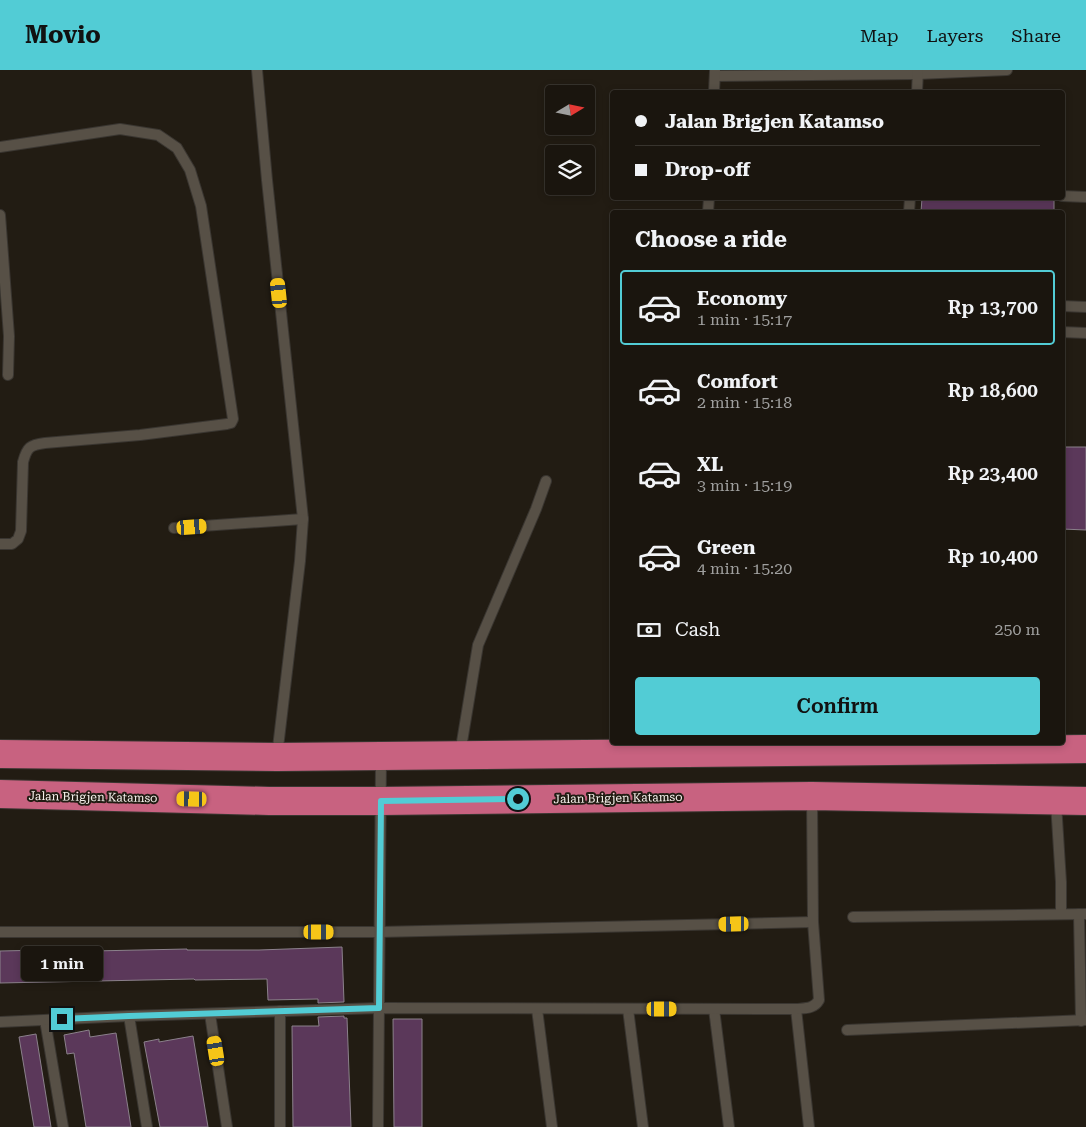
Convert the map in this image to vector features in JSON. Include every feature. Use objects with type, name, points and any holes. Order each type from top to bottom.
[{"type":"highway","points":[[0,754],[277,757],[1086,749]]},
{"type":"highway","name":"Jalan Brigjen Katamso","points":[[0,794],[381,801],[812,796],[1086,801]]},
{"type":"lane","points":[[257,70],[302,519],[300,561],[277,757]]},
{"type":"lane","points":[[714,90],[715,73],[1007,70]]},
{"type":"lane","points":[[917,90],[918,72]]},
{"type":"lane","points":[[0,147],[120,129],[158,135],[177,148],[190,170],[201,206],[233,419],[231,423],[227,424],[30,446],[26,451],[23,462],[21,531],[18,539],[12,544],[0,544]]},
{"type":"lane","points":[[1065,196],[1086,197]]},
{"type":"lane","points":[[0,215],[9,336],[8,375]]},
{"type":"lane","points":[[1065,306],[1086,307]]},
{"type":"lane","points":[[1065,332],[1086,333]]},
{"type":"lane","points":[[460,755],[478,645],[546,481]]},
{"type":"lane","points":[[174,528],[302,519]]},
{"type":"lane","points":[[378,1127],[381,756]]},
{"type":"lane","points":[[0,1022],[379,1008],[796,1009],[812,1007],[819,1000],[813,922],[812,796]]},
{"type":"lane","points":[[1056,800],[1061,914]]},
{"type":"lane","points":[[847,1030],[1083,1021],[1082,914],[853,917]]},
{"type":"lane","points":[[0,932],[379,932],[813,922]]},
{"type":"lane","points":[[537,1009],[552,1127]]},
{"type":"lane","points":[[628,1009],[643,1127]]},
{"type":"lane","points":[[714,1009],[729,1127]]},
{"type":"lane","points":[[796,1009],[809,1127]]},
{"type":"lane","points":[[280,1011],[280,1127]]},
{"type":"lane","points":[[210,1014],[228,1127]]},
{"type":"lane","points":[[129,1016],[147,1127]]},
{"type":"lane","points":[[45,1020],[63,1127]]},
{"type":"building","points":[[922,200],[1054,200],[1054,210],[921,210]]},
{"type":"building","points":[[1065,447],[1086,447],[1086,530],[1065,529]]},
{"type":"building","points":[[342,947],[344,1002],[318,1003],[318,999],[268,1000],[267,979],[0,983],[0,951],[259,950]]},
{"type":"building","points":[[344,1016],[344,1018],[347,1018],[351,1127],[293,1127],[292,1026],[319,1026],[318,1017]]},
{"type":"building","points":[[393,1019],[422,1019],[422,1127],[394,1127]]},
{"type":"building","points":[[89,1030],[90,1037],[116,1033],[131,1127],[86,1127],[74,1053],[67,1054],[64,1035]]},
{"type":"building","points":[[36,1034],[51,1127],[34,1127],[19,1037]]},
{"type":"building","points":[[193,1036],[208,1127],[160,1127],[144,1042],[159,1039],[159,1042]]},
{"type":"route","points":[[62,1019],[379,1008],[381,801],[518,799]]}]
